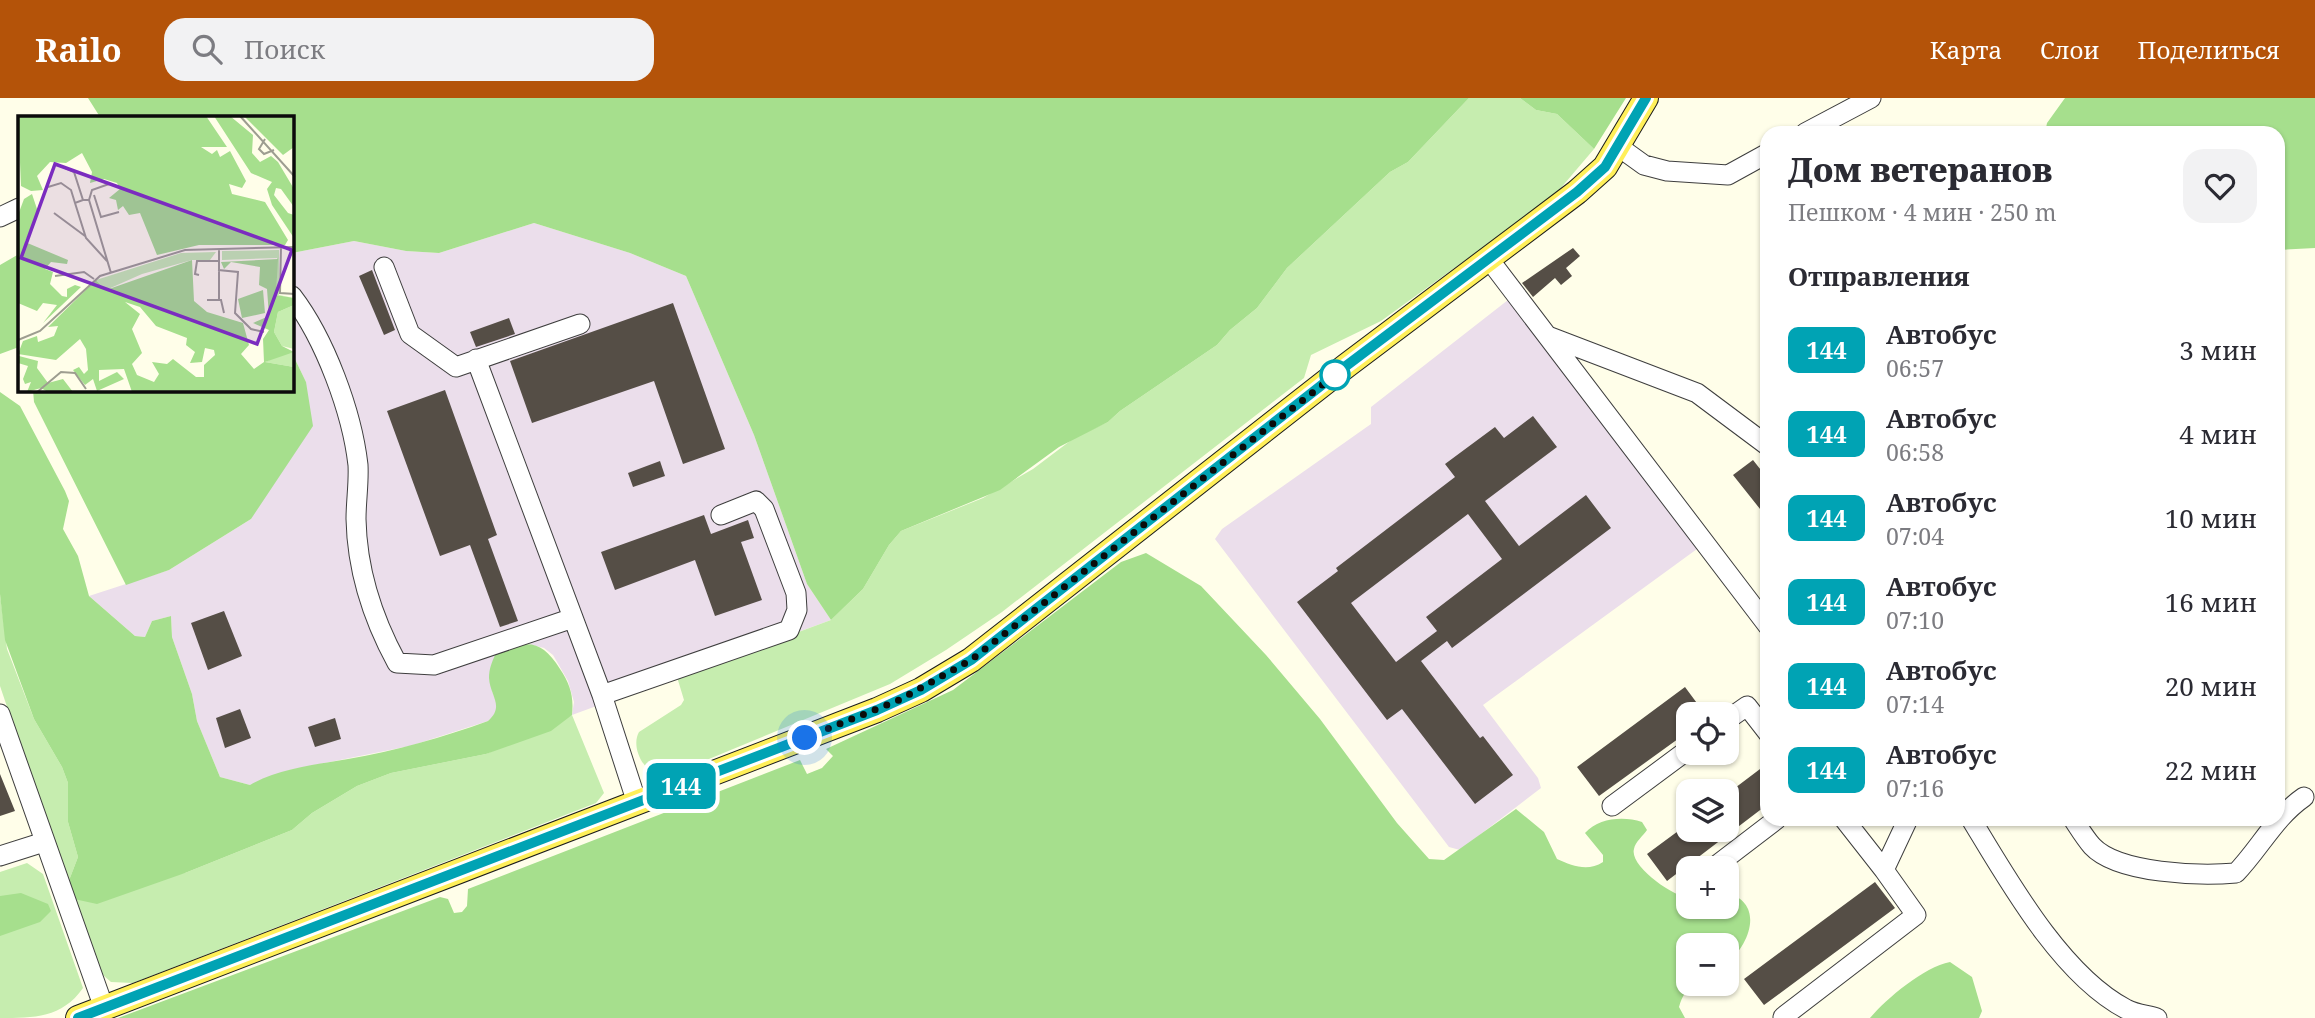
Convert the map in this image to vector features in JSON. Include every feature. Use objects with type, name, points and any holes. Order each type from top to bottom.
[{"type":"main road","points":[[78,1018],[877,710],[921,690],[971,660],[1488,258],[1577,192],[1605,167],[1646,98]]},
{"type":"lane","points":[[1818,126],[1871,98]]},
{"type":"lane","points":[[1619,146],[1644,165],[1667,171],[1728,175],[1760,157]]},
{"type":"lane","points":[[0,217],[18,208]]},
{"type":"lane","points":[[1488,258],[1760,615]]},
{"type":"lane","points":[[384,267],[410,334],[456,367],[580,324]]},
{"type":"lane","points":[[294,299],[312,322],[349,425],[358,466],[356,521],[364,581],[382,636],[397,663],[435,665],[573,618]]},
{"type":"lane","points":[[1547,335],[1697,393],[1760,440]]},
{"type":"lane","points":[[476,359],[602,695],[637,803]]},
{"type":"lane","points":[[602,695],[789,629],[797,610],[796,593],[764,509],[756,501],[721,515]]},
{"type":"lane","points":[[1739,712],[1747,706],[1760,723]]},
{"type":"lane","points":[[0,713],[104,1008]]},
{"type":"lane","points":[[1612,806],[1676,759]]},
{"type":"lane","points":[[2285,809],[2304,797]]},
{"type":"lane","points":[[1729,856],[1768,826]]},
{"type":"lane","points":[[1783,1017],[1916,915],[1849,826]]},
{"type":"lane","points":[[1884,870],[1905,826]]},
{"type":"lane","points":[[1976,826],[2044,931],[2086,980],[2127,1010],[2157,1018]]},
{"type":"lane","points":[[2078,826],[2093,848],[2111,858],[2161,872],[2203,876],[2236,873],[2255,854],[2273,826]]},
{"type":"lane","points":[[0,856],[44,842]]},
{"type":"shaded area","points":[[534,223],[630,253],[686,276],[754,435],[807,584],[831,620],[572,715],[574,702],[568,681],[553,655],[544,648],[524,643],[492,691],[498,706],[496,714],[488,721],[410,746],[290,770],[250,785],[220,777],[197,721],[192,694],[172,637],[171,616],[152,621],[145,637],[135,636],[89,596],[169,570],[251,519],[306,382],[294,357],[294,253],[354,241],[406,251],[439,253]]},
{"type":"shaded area","points":[[1508,300],[1697,549],[1483,705],[1538,778],[1541,788],[1460,850],[1449,847],[1215,539],[1222,529],[1371,424],[1371,407]]},
{"type":"green space","points":[[88,98],[1469,98],[1408,162],[1390,172],[1287,268],[1257,308],[1230,330],[1217,345],[1108,422],[1059,447],[1000,490],[901,531],[889,545],[863,589],[831,620],[807,584],[754,435],[686,276],[630,253],[534,223],[439,253],[406,251],[354,241],[294,253],[294,116],[99,116]]},
{"type":"green space","points":[[1469,98],[1520,98],[1536,110],[1557,114],[1594,149],[1554,196],[1381,321],[1311,355],[1304,378],[1002,612],[946,650],[890,684],[663,778],[656,776],[645,766],[636,745],[639,732],[681,705],[684,700],[677,677],[831,620],[863,589],[889,545],[901,531],[983,498],[1033,469],[1074,438],[1108,422],[1217,345],[1230,330],[1257,308],[1287,268],[1390,172],[1408,162]]},
{"type":"green space","points":[[1520,98],[1626,98],[1594,149],[1557,114],[1536,110]]},
{"type":"green space","points":[[2065,98],[2315,98],[2315,248],[2285,250],[2285,126],[2046,126]]},
{"type":"green space","points":[[18,255],[18,347],[0,354],[0,265]]},
{"type":"green space","points":[[294,357],[306,382],[313,426],[251,519],[169,570],[126,585],[34,402],[33,392],[294,392]]},
{"type":"green space","points":[[0,392],[20,406],[65,491],[69,501],[63,529],[78,556],[89,596],[135,636],[145,637],[152,621],[171,616],[172,637],[192,694],[197,721],[220,777],[250,785],[285,771],[401,748],[488,721],[496,706],[489,678],[495,655],[524,644],[539,647],[560,669],[570,690],[572,715],[551,731],[486,754],[391,773],[357,786],[312,813],[292,830],[185,873],[97,904],[74,899],[68,883],[78,857],[68,822],[68,783],[62,767],[34,719],[5,640],[0,594]]},
{"type":"green space","points":[[1146,553],[1201,586],[1266,655],[1320,719],[1397,823],[1429,859],[1444,860],[1516,809],[1544,832],[1557,859],[1574,866],[1592,867],[1603,862],[1603,855],[1585,833],[1604,821],[1627,819],[1642,822],[1647,830],[1637,841],[1634,856],[1645,872],[1676,893],[1676,919],[1739,919],[1739,898],[1750,915],[1750,925],[1742,946],[1739,950],[1739,933],[1676,933],[1676,996],[1683,996],[1679,1007],[1685,1018],[118,1018],[440,897],[448,899],[454,913],[462,912],[467,906],[468,889],[800,760],[807,774],[822,768],[833,756],[826,749],[953,690],[1121,562]]},
{"type":"green space","points":[[0,594],[7,649],[34,719],[62,767],[68,783],[68,822],[78,857],[68,883],[185,873],[292,830],[312,813],[357,786],[391,773],[486,754],[572,715],[604,793],[596,803],[133,983],[111,982],[96,969],[0,686]]},
{"type":"green space","points":[[27,863],[43,874],[83,988],[75,998],[56,1011],[24,1018],[0,1018],[0,872]]},
{"type":"green space","points":[[21,893],[48,904],[51,911],[40,922],[0,936],[0,896]]},
{"type":"green space","points":[[1950,962],[1972,977],[1982,1011],[1979,1018],[1870,1018],[1907,984],[1929,970]]},
{"type":"building","points":[[1573,248],[1580,256],[1566,268],[1572,276],[1561,285],[1555,278],[1533,297],[1522,283]]},
{"type":"building","points":[[372,270],[395,330],[384,335],[359,276]]},
{"type":"building","points":[[673,303],[725,449],[683,464],[654,381],[532,423],[510,361]]},
{"type":"building","points":[[509,318],[515,334],[476,347],[470,332]]},
{"type":"building","points":[[445,390],[497,535],[488,539],[518,621],[500,627],[470,545],[440,556],[387,411]]},
{"type":"building","points":[[1533,416],[1557,447],[1485,501],[1519,546],[1586,495],[1611,528],[1452,648],[1447,641],[1421,661],[1480,738],[1483,736],[1513,775],[1475,804],[1402,709],[1387,720],[1297,602],[1338,571],[1336,568],[1455,477],[1445,464],[1495,427],[1504,438]],"holes":[[[1468,514],[1502,559],[1426,617],[1437,631],[1396,662],[1351,603]]]},
{"type":"building","points":[[1753,460],[1760,469],[1760,509],[1733,475]]},
{"type":"building","points":[[660,461],[665,476],[633,487],[628,473]]},
{"type":"building","points":[[704,515],[711,534],[748,520],[754,538],[741,542],[762,600],[715,616],[695,560],[615,590],[601,552]]},
{"type":"building","points":[[224,611],[242,656],[208,670],[191,623]]},
{"type":"building","points":[[1685,687],[1696,702],[1676,702],[1676,740],[1599,796],[1577,767]]},
{"type":"building","points":[[240,709],[251,738],[225,748],[216,718]]},
{"type":"building","points":[[335,718],[341,739],[315,747],[308,727]]},
{"type":"building","points":[[1760,769],[1760,810],[1739,826],[1739,785]]},
{"type":"building","points":[[0,774],[15,811],[0,816]]},
{"type":"building","points":[[1676,833],[1676,842],[1718,842],[1700,856],[1676,856],[1676,874],[1667,881],[1647,854]]},
{"type":"building","points":[[1875,882],[1895,908],[1764,1005],[1744,979]]},
{"type":"bus line","name":"144","points":[[78,1018],[877,710],[921,690],[971,660],[1346,366],[1577,192],[1605,167],[1646,98]]},
{"type":"route","points":[[805,738],[921,690],[971,660],[1335,375]]}]
